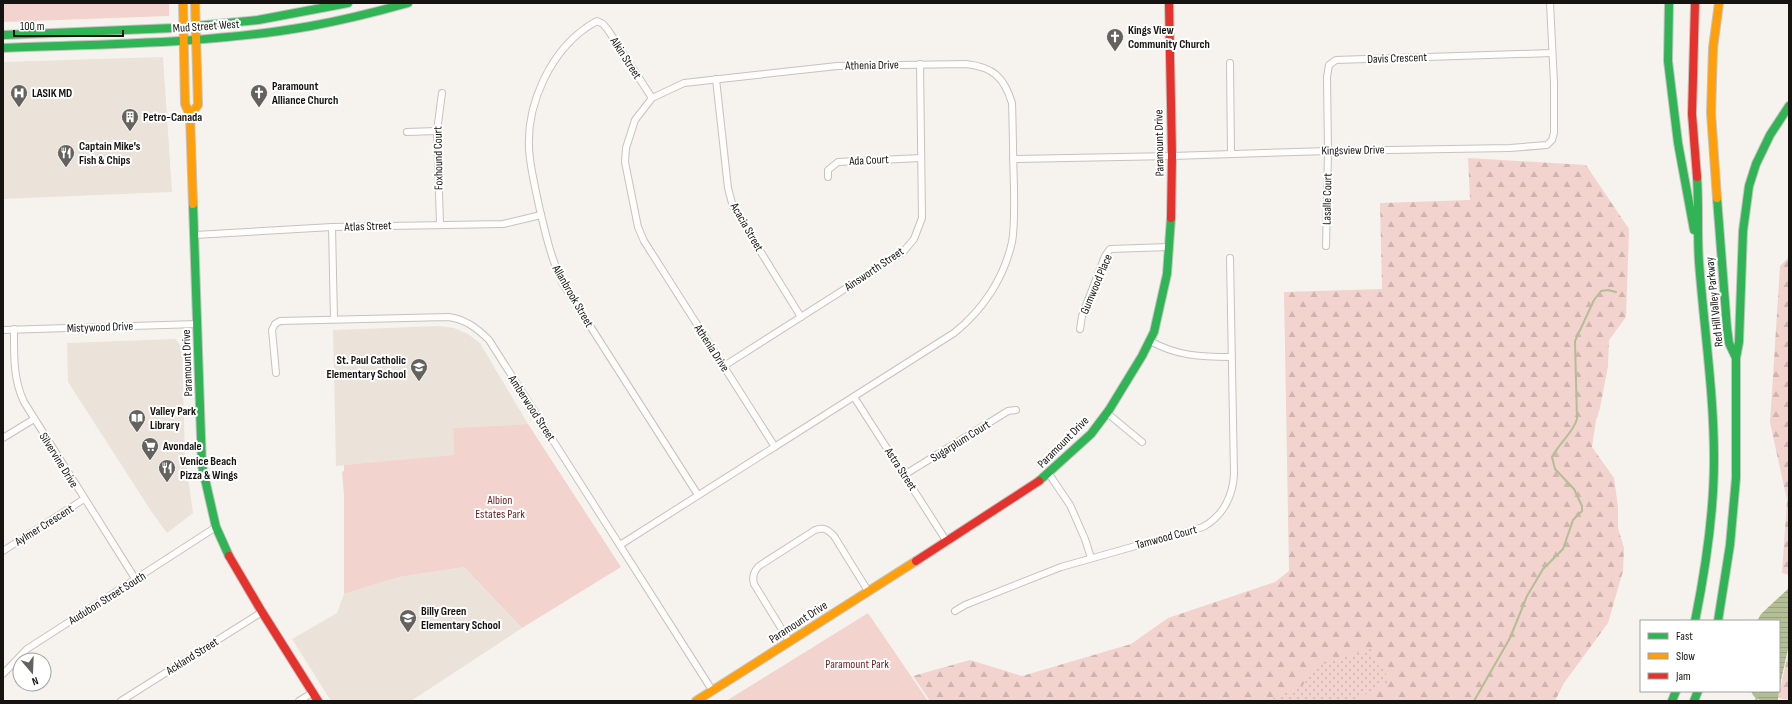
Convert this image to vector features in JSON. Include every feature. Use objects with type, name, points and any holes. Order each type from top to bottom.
[{"type":"main road","name":"Paramount Drive","points":[[182,3],[185,104],[190,115],[202,466],[209,502],[216,527],[228,554],[262,612],[318,701]]},
{"type":"main road","name":"Paramount Drive","points":[[190,115],[198,105],[195,3]]},
{"type":"main road","name":"Mud Street West","points":[[3,35],[183,27],[258,20],[348,3]]},
{"type":"main road","name":"Mud Street West","points":[[3,48],[235,36],[295,29],[361,16],[408,3]]},
{"type":"main road","name":"Paramount Drive","points":[[696,701],[947,542],[1049,474],[1091,434],[1107,413],[1150,341],[1159,312],[1167,274],[1172,156],[1169,3]]},
{"type":"main road","points":[[1669,3],[1668,61],[1678,143],[1699,261]]},
{"type":"main road","points":[[1669,33],[1674,3]]},
{"type":"main road","name":"Red Hill Valley Parkway","points":[[1695,3],[1692,114],[1698,210],[1699,261],[1712,396],[1714,459],[1714,493],[1707,561],[1695,620]]},
{"type":"main road","name":"Red Hill Valley Parkway","points":[[1718,620],[1730,545],[1737,454],[1736,358],[1729,343],[1727,328],[1711,113],[1713,48],[1719,3]]},
{"type":"main road","points":[[1736,358],[1739,342],[1745,210],[1749,186],[1756,164],[1770,135],[1789,106]]},
{"type":"main road","points":[[1694,701],[1697,692]]},
{"type":"street","name":"Kingsview Drive","points":[[1013,158],[1510,148],[1546,145],[1552,140],[1554,133],[1554,83],[1550,3]]},
{"type":"street","name":"Alkin Street","points":[[597,21],[603,24],[608,30],[652,98]]},
{"type":"street","name":"Allanbrook Street","points":[[597,21],[587,26],[563,48],[541,85],[534,108],[530,128],[529,158],[541,215],[552,258],[562,282],[698,495]]},
{"type":"street","name":"Davis Crescent","points":[[1328,151],[1327,77],[1329,65],[1336,60],[1552,53]]},
{"type":"street","points":[[1230,63],[1231,154]]},
{"type":"street","name":"Athenia Drive","points":[[620,545],[698,495],[775,447],[854,397],[954,333],[964,325],[987,299],[996,285],[1006,262],[1012,242],[1014,213],[1012,103],[1007,88],[999,77],[987,68],[979,65],[920,64],[837,66],[684,83],[652,98],[635,120],[626,148],[625,162],[638,227],[644,241],[775,447]]},
{"type":"street","name":"Ainsworth Street","points":[[724,366],[903,252],[914,239],[922,218],[920,64]]},
{"type":"street","name":"Acacia Street","points":[[716,79],[728,188],[733,207],[801,317]]},
{"type":"street","name":"Foxhound Court","points":[[440,224],[436,131],[442,93]]},
{"type":"street","points":[[407,132],[436,131]]},
{"type":"street","name":"Lasalle Court","points":[[1326,246],[1328,151]]},
{"type":"street","name":"Ada Court","points":[[828,177],[828,170],[838,162],[921,158]]},
{"type":"street","name":"Atlas Street","points":[[195,235],[332,227],[503,224],[541,215]]},
{"type":"street","points":[[332,227],[334,319]]},
{"type":"street","name":"Gumwood Place","points":[[1080,329],[1084,309],[1105,256],[1110,249],[1169,247]]},
{"type":"street","name":"Tamwood Court","points":[[955,611],[965,605],[1039,576],[1091,558],[1203,527],[1213,520],[1222,510],[1231,494],[1234,474],[1230,258]]},
{"type":"street","name":"Amberwood Street","points":[[276,373],[272,330],[275,324],[280,321],[448,316],[468,322],[482,332],[489,340],[712,690]]},
{"type":"street","name":"Mistywood Drive","points":[[3,330],[197,324]]},
{"type":"street","name":"Silvervine Drive","points":[[14,329],[16,379],[24,402],[136,580]]},
{"type":"street","points":[[1150,341],[1172,350],[1197,357],[1231,357]]},
{"type":"street","name":"Astra Street","points":[[854,397],[947,542]]},
{"type":"street","name":"Sugarplum Court","points":[[904,474],[1008,411],[1016,410]]},
{"type":"street","points":[[1107,413],[1142,442]]},
{"type":"street","points":[[3,438],[34,419]]},
{"type":"street","points":[[1049,474],[1070,505],[1085,539],[1091,558]]},
{"type":"street","name":"Aylmer Crescent","points":[[3,550],[84,499]]},
{"type":"street","name":"Audubon Street South","points":[[3,674],[27,649],[216,527]]},
{"type":"street","points":[[789,641],[754,584],[753,580],[755,571],[759,566],[815,530],[822,528],[827,529],[834,536],[868,591]]},
{"type":"street","name":"Ackland Street","points":[[121,701],[262,612]]},
{"type":"street","points":[[300,701],[312,693]]},
{"type":"shaded area","points":[[163,57],[172,192],[3,199],[3,62]]},
{"type":"shaded area","name":"St. Paul Catholic Elementary School","points":[[439,326],[454,328],[468,334],[480,343],[528,424],[453,428],[454,456],[336,466],[333,330]]},
{"type":"shaded area","points":[[175,339],[182,347],[185,455],[193,513],[167,533],[153,514],[68,382],[67,343]]},
{"type":"shaded area","name":"Billy Green Elementary School","points":[[464,567],[522,628],[411,701],[331,701],[292,639],[337,613],[344,594],[399,577]]},
{"type":"shaded area","points":[[1789,588],[1789,645],[1780,686],[1780,620],[1758,620],[1761,614]]},
{"type":"shaded area","points":[[1752,692],[1779,692],[1778,701],[1762,700],[1755,698]]},
{"type":"green space","points":[[3,3],[169,3],[169,16],[3,22]]},
{"type":"green space","points":[[1468,158],[1586,165],[1629,229],[1626,317],[1609,340],[1608,366],[1600,408],[1596,420],[1592,447],[1614,478],[1618,507],[1618,528],[1624,548],[1623,571],[1608,623],[1564,683],[1555,701],[1353,701],[1388,682],[1385,670],[1376,664],[1371,648],[1317,666],[1303,685],[1267,701],[930,701],[913,676],[970,660],[1022,676],[1131,644],[1168,618],[1275,582],[1289,571],[1284,292],[1382,289],[1380,203],[1470,200]]},
{"type":"green space","points":[[1789,257],[1789,575],[1782,573],[1787,500],[1770,423],[1780,266]]},
{"type":"green space","name":"Albion Estates Park","points":[[528,424],[621,567],[522,628],[464,567],[399,577],[344,594],[344,495],[342,472],[344,471],[344,465],[454,455],[453,428]]},
{"type":"green space","name":"Paramount Park","points":[[868,613],[928,701],[726,701]]},
{"type":"green space","points":[[1378,636],[1414,701],[1240,701]]},
{"type":"green space","points":[[1789,649],[1789,700],[1778,698]]},
{"type":"waterway","points":[[1474,701],[1510,638],[1527,596],[1543,569],[1563,549],[1573,520],[1582,511],[1582,506],[1574,489],[1555,469],[1552,457],[1572,429],[1577,419],[1575,341],[1594,300],[1601,291],[1608,290],[1616,292]]},
{"type":"waterway","points":[[1756,701],[1758,692]]},
{"type":"traffic: fast","points":[[3,35],[174,28],[258,20],[348,3]]},
{"type":"traffic: fast","points":[[3,48],[196,40],[273,32],[323,24],[408,3]]},
{"type":"traffic: fast","points":[[1669,3],[1668,61],[1678,143],[1694,230]]},
{"type":"traffic: fast","points":[[1736,358],[1739,342],[1743,231],[1749,186],[1756,164],[1770,135],[1789,106]]},
{"type":"traffic: fast","points":[[1695,620],[1709,540],[1714,480],[1714,434],[1711,385],[1699,262],[1697,177]]},
{"type":"traffic: fast","points":[[1717,198],[1727,328],[1729,343],[1736,358],[1736,478],[1730,545],[1718,620]]},
{"type":"traffic: fast","points":[[193,204],[202,466],[216,527],[229,556]]},
{"type":"traffic: fast","points":[[1039,481],[1091,434],[1109,410],[1142,356],[1154,332],[1167,274],[1171,218]]},
{"type":"traffic: fast","points":[[1672,701],[1676,692]]},
{"type":"traffic: fast","points":[[1694,701],[1698,692]]},
{"type":"traffic: slow","points":[[183,3],[185,104],[190,115],[193,204]]},
{"type":"traffic: slow","points":[[190,115],[198,105],[195,3]]},
{"type":"traffic: slow","points":[[1717,198],[1711,113],[1713,48],[1719,3]]},
{"type":"traffic: slow","points":[[696,701],[916,561]]},
{"type":"traffic: jam","points":[[1169,3],[1172,156],[1171,218]]},
{"type":"traffic: jam","points":[[1695,3],[1692,114],[1697,177]]},
{"type":"traffic: jam","points":[[916,561],[1039,481]]},
{"type":"traffic: jam","points":[[229,556],[318,701]]},
{"type":"place","name":"Kings View Community Church","points":[[1115,52]]},
{"type":"place","name":"LASIK MD","points":[[19,108]]},
{"type":"place","name":"Paramount Alliance Church","points":[[259,108]]},
{"type":"place","name":"Petro-Canada","points":[[130,132]]},
{"type":"place","name":"Captain Mike's Fish & Chips","points":[[66,168]]},
{"type":"place","name":"St. Paul Catholic Elementary School","points":[[419,382]]},
{"type":"place","name":"Valley Park Library","points":[[137,433]]},
{"type":"place","name":"Avondale","points":[[150,461]]},
{"type":"place","name":"Venice Beach Pizza & Wings","points":[[167,483]]},
{"type":"place","name":"Billy Green Elementary School","points":[[408,633]]}]
